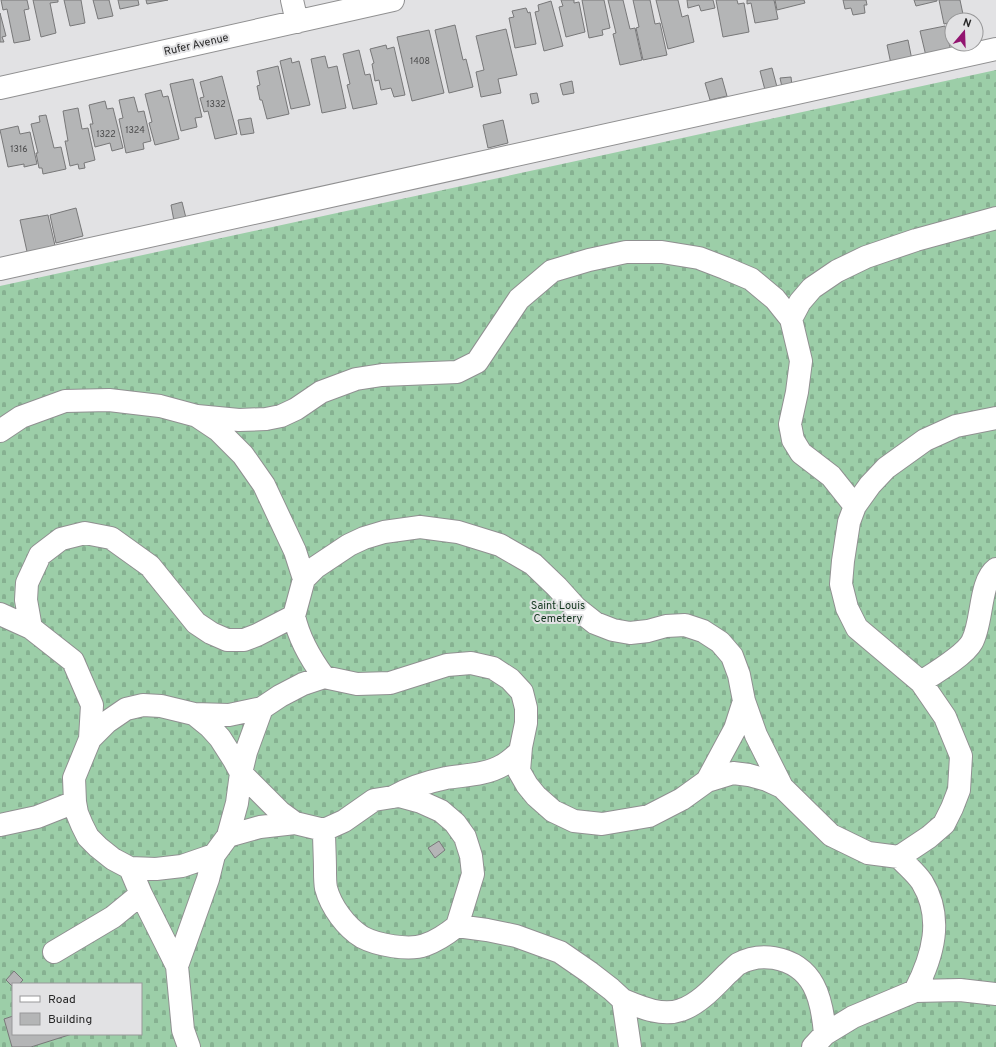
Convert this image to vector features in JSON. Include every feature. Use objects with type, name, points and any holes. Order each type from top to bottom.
[{"type":"street","points":[[292,0],[297,22]]},
{"type":"street","name":"Rufer Avenue","points":[[0,88],[393,0]]},
{"type":"street","points":[[0,269],[996,49]]},
{"type":"street","points":[[791,319],[800,302],[812,288],[837,271],[866,258],[916,240],[996,218]]},
{"type":"street","points":[[0,431],[21,417],[64,401],[109,400],[160,406],[197,416],[239,420],[266,419],[281,416],[296,409],[321,392],[356,379],[382,375],[457,372],[477,362],[519,299],[552,271],[589,260],[626,252],[662,252],[699,258],[725,268],[751,279],[776,299],[791,319],[801,361],[797,392],[790,424],[793,440],[801,453],[831,476],[855,506]]},
{"type":"street","points":[[197,416],[218,430],[243,455],[264,485],[295,551],[304,579]]},
{"type":"street","points":[[899,857],[929,837],[944,824],[959,790],[961,756],[945,717],[921,682],[857,628],[848,608],[841,584],[849,522],[855,506],[870,485],[886,468],[925,440],[956,426],[996,418]]},
{"type":"street","points":[[324,677],[305,648],[298,632],[294,616],[304,579],[316,566],[349,545],[364,538],[384,532],[420,527],[458,532],[500,545],[533,564],[576,608],[595,623],[613,630],[630,633],[648,631],[666,626],[685,625],[703,630],[720,642],[732,656],[739,674],[744,701],[756,734],[782,787]]},
{"type":"street","points":[[31,628],[26,600],[27,583],[40,556],[61,539],[85,533],[111,538],[150,566],[196,623],[211,634],[227,640],[244,640],[294,616]]},
{"type":"street","points":[[921,682],[957,657],[972,642],[978,625],[984,590],[988,579],[996,569]]},
{"type":"street","points":[[0,614],[31,628],[73,661],[92,705],[90,740],[74,778],[77,813],[88,837],[113,859],[130,868],[156,869],[182,866],[214,855]]},
{"type":"street","points":[[90,740],[107,722],[126,709],[144,706],[160,706],[194,714],[229,715],[262,708],[280,696],[303,684],[324,677],[357,684],[390,684],[447,665],[471,663],[493,668],[510,679],[522,692],[526,708],[526,723],[520,752],[519,771],[527,785],[536,796],[554,811],[574,821],[602,824],[649,816],[682,799],[707,781],[733,773],[749,775],[767,780],[782,787],[831,835],[868,853],[899,857],[921,881],[929,895],[934,909],[934,940],[924,972],[915,990]]},
{"type":"street","points":[[707,781],[735,730],[744,701]]},
{"type":"street","points":[[178,966],[208,879],[214,855],[228,836],[237,803],[241,773],[246,752],[262,708]]},
{"type":"street","points":[[194,714],[210,727],[220,738],[241,773],[280,812],[295,823]]},
{"type":"street","points":[[394,797],[405,790],[421,784],[483,773],[504,765],[520,752]]},
{"type":"street","points":[[228,836],[260,827],[295,823],[324,830],[344,822],[374,800],[399,796],[421,802],[441,811],[455,823],[465,837],[472,856],[473,874],[456,926],[443,937],[424,946],[404,948],[384,944],[363,937],[341,916],[332,904],[326,888],[324,830]]},
{"type":"street","points":[[0,825],[37,817],[75,802]]},
{"type":"street","points":[[130,868],[141,894],[178,966],[183,1030],[189,1047]]},
{"type":"street","points":[[54,952],[114,917],[141,894]]},
{"type":"street","points":[[456,926],[516,936],[560,952],[611,989],[622,1000],[645,1009],[670,1013],[682,1010],[694,1004],[738,964],[759,957],[781,959],[793,964],[811,979],[818,994],[824,1019],[819,1041]]},
{"type":"street","points":[[819,1041],[853,1017],[915,990],[960,990],[996,994]]},
{"type":"street","points":[[622,1000],[630,1047]]},
{"type":"green space","name":"Saint Louis Cemetery","points":[[996,70],[996,1047],[0,1047],[0,286]]},
{"type":"building","points":[[1,0],[27,0],[29,9],[24,10],[30,40],[14,43],[7,9],[3,10]]},
{"type":"building","points":[[33,0],[58,0],[58,2],[50,3],[56,33],[41,37]]},
{"type":"building","points":[[64,0],[81,0],[85,23],[70,26]]},
{"type":"building","points":[[93,0],[109,0],[113,16],[98,19]]},
{"type":"building","points":[[118,0],[138,0],[139,5],[120,9]]},
{"type":"building","points":[[146,0],[168,0],[147,4]]},
{"type":"building","points":[[561,0],[574,0],[574,3],[579,2],[585,32],[566,37],[559,7],[563,6]]},
{"type":"building","points":[[582,0],[604,0],[610,28],[602,30],[603,35],[589,38]]},
{"type":"building","points":[[608,0],[623,0],[630,29],[635,28],[642,60],[620,65],[613,34],[616,33]]},
{"type":"building","points":[[633,0],[650,0],[655,24],[660,23],[667,55],[643,60],[636,28],[639,27]]},
{"type":"building","points":[[656,0],[678,0],[682,17],[688,15],[694,42],[668,49]]},
{"type":"building","points":[[687,0],[713,0],[715,8],[701,11],[699,5],[688,8]]},
{"type":"building","points":[[716,0],[737,0],[738,4],[744,3],[749,32],[723,37]]},
{"type":"building","points":[[747,0],[774,0],[778,19],[755,23],[751,3],[747,4]]},
{"type":"building","points":[[775,0],[804,0],[805,3],[777,10]]},
{"type":"building","points":[[843,0],[866,0],[867,5],[864,5],[865,13],[853,15],[851,8],[845,9]]},
{"type":"building","points":[[914,0],[937,0],[937,1],[916,6]]},
{"type":"building","points":[[939,0],[960,0],[963,12],[944,12],[944,24]]},
{"type":"building","points":[[551,1],[563,46],[544,51],[535,12],[539,11],[538,5]]},
{"type":"building","points":[[526,8],[528,13],[530,12],[536,44],[515,48],[509,18],[514,17],[512,11]]},
{"type":"building","points":[[0,13],[6,36],[2,37],[4,42],[0,42]]},
{"type":"building","points":[[455,25],[463,60],[466,59],[473,87],[449,93],[435,30]]},
{"type":"building","points":[[944,26],[944,52],[946,52],[926,56],[920,31]]},
{"type":"building","points":[[506,29],[517,75],[498,79],[501,93],[481,97],[476,72],[484,70],[476,36]]},
{"type":"building","points":[[429,30],[444,93],[412,101],[397,37]]},
{"type":"building","points":[[908,40],[912,60],[891,64],[887,45]]},
{"type":"building","points":[[386,45],[387,49],[394,47],[405,95],[394,97],[391,88],[381,90],[379,80],[375,81],[372,64],[374,63],[370,49]]},
{"type":"building","points":[[359,50],[365,75],[370,74],[377,104],[353,109],[347,85],[350,84],[343,54]]},
{"type":"building","points":[[325,56],[328,68],[337,66],[346,108],[322,113],[311,59]]},
{"type":"building","points":[[291,58],[292,63],[299,61],[310,105],[291,109],[280,61]]},
{"type":"building","points":[[278,66],[289,114],[267,119],[257,86],[260,85],[257,71]]},
{"type":"building","points":[[772,68],[777,87],[765,90],[760,71]]},
{"type":"building","points":[[222,76],[237,134],[215,139],[208,111],[204,112],[200,98],[204,97],[200,82]]},
{"type":"building","points":[[791,77],[792,86],[782,87],[780,78]]},
{"type":"building","points":[[722,78],[727,96],[710,100],[705,83]]},
{"type":"building","points":[[193,79],[202,117],[195,118],[197,127],[181,131],[170,84]]},
{"type":"building","points":[[572,81],[574,93],[563,95],[560,84]]},
{"type":"building","points":[[161,90],[163,97],[168,96],[179,139],[155,145],[149,123],[152,122],[145,94]]},
{"type":"building","points":[[537,93],[539,102],[532,104],[530,94]]},
{"type":"building","points":[[134,97],[138,112],[144,111],[151,141],[143,143],[144,149],[126,153],[119,119],[123,118],[119,100]]},
{"type":"building","points":[[105,101],[107,109],[113,108],[123,148],[112,151],[110,143],[95,147],[90,124],[93,124],[89,105]]},
{"type":"building","points":[[78,108],[82,129],[88,128],[95,160],[84,163],[85,168],[79,169],[78,164],[70,166],[65,141],[68,141],[63,111]]},
{"type":"building","points":[[46,115],[54,148],[61,147],[66,169],[43,174],[42,168],[39,168],[36,153],[38,153],[31,124],[40,122],[39,116]]},
{"type":"building","points":[[251,118],[254,133],[241,135],[238,120]]},
{"type":"building","points":[[503,120],[508,143],[488,148],[483,125]]},
{"type":"building","points":[[18,126],[20,134],[30,132],[37,164],[24,167],[24,164],[8,167],[0,130]]},
{"type":"building","points":[[182,202],[186,218],[174,221],[171,205]]},
{"type":"building","points":[[76,208],[83,236],[56,243],[50,215]]},
{"type":"building","points":[[48,215],[56,250],[28,256],[20,220]]},
{"type":"building","points":[[439,841],[445,850],[435,858],[428,848]]},
{"type":"building","points":[[14,971],[23,980],[20,983],[12,983],[12,986],[6,980]]},
{"type":"building","points":[[12,1016],[12,1035],[69,1035],[31,1047],[12,1047],[4,1019]]}]
